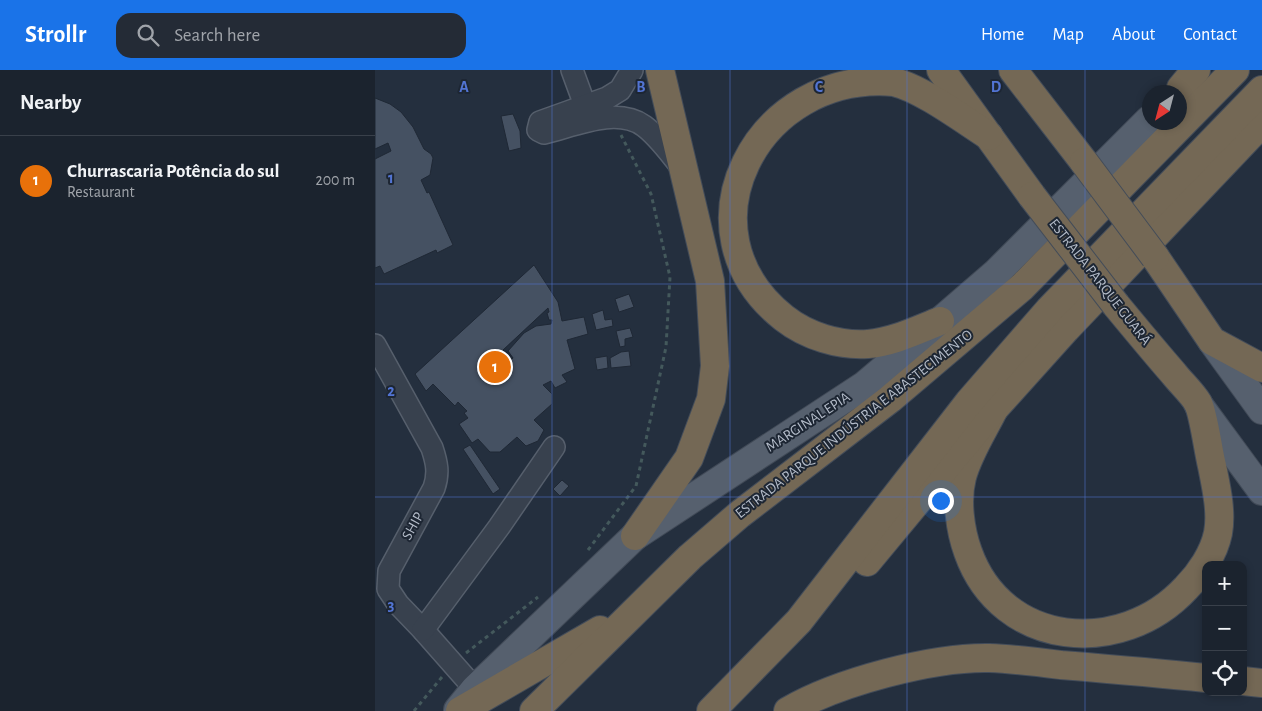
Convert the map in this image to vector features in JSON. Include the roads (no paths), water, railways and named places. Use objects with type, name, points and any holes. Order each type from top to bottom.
[{"type":"highway","points":[[635,536],[689,458],[711,398],[715,366],[710,281],[660,70]]},
{"type":"highway","name":"ESTRADA PARQUE GUARÁ","points":[[941,70],[1032,196],[1116,305],[1198,404]]},
{"type":"highway","points":[[1013,70],[1155,257],[1212,341],[1262,368]]},
{"type":"highway","name":"ESTRADA PARQUE INDÚSTRIA E ABASTECIMENTO","points":[[534,711],[637,607],[740,514],[890,399],[1022,287],[1235,70]]},
{"type":"highway","points":[[935,326],[886,342],[854,344],[821,337],[792,324],[768,305],[746,273],[737,248],[733,227],[734,192],[743,162],[751,146],[775,114],[799,96],[819,87],[846,80],[895,82],[918,92],[989,136]]},
{"type":"highway","points":[[711,711],[799,622],[969,402],[1049,310],[1262,90]]},
{"type":"highway","points":[[799,622],[828,603],[856,576],[993,409],[1262,122]]},
{"type":"highway","points":[[1235,150],[1262,133]]},
{"type":"highway","points":[[890,399],[935,326]]},
{"type":"highway","points":[[993,409],[962,477],[959,499],[964,542],[972,564],[984,584],[1000,601],[1016,614],[1032,622],[1053,630],[1073,634],[1104,632],[1147,619],[1178,598],[1195,579],[1209,556],[1218,533],[1219,509],[1198,404]]},
{"type":"highway","points":[[464,704],[523,676],[637,607]]},
{"type":"highway","points":[[788,711],[802,703],[860,682],[907,668],[951,661],[988,658],[1202,678]]},
{"type":"highway","points":[[1247,681],[1262,683]]},
{"type":"main road","points":[[1184,84],[1204,70]]},
{"type":"main road","name":"MARGINAL EPIA","points":[[464,704],[635,536],[865,385],[935,326],[997,272],[1142,127]]},
{"type":"main road","points":[[1212,341],[1262,410]]},
{"type":"main road","name":"ESTRADA PARQUE GUARÁ","points":[[1198,404],[1262,491]]},
{"type":"lane","points":[[571,70],[588,114]]},
{"type":"lane","points":[[588,114],[620,90],[632,70]]},
{"type":"lane","points":[[588,114],[623,117],[645,127],[683,169]]},
{"type":"lane","name":"SHIP","points":[[375,345],[432,448],[437,464],[437,478],[434,488],[389,570],[387,579],[392,596],[453,663],[464,704]]},
{"type":"lane","points":[[423,630],[499,527],[554,447]]},
{"type":"place","name":"Churrascaria Potência do sul","points":[[495,367]]}]
